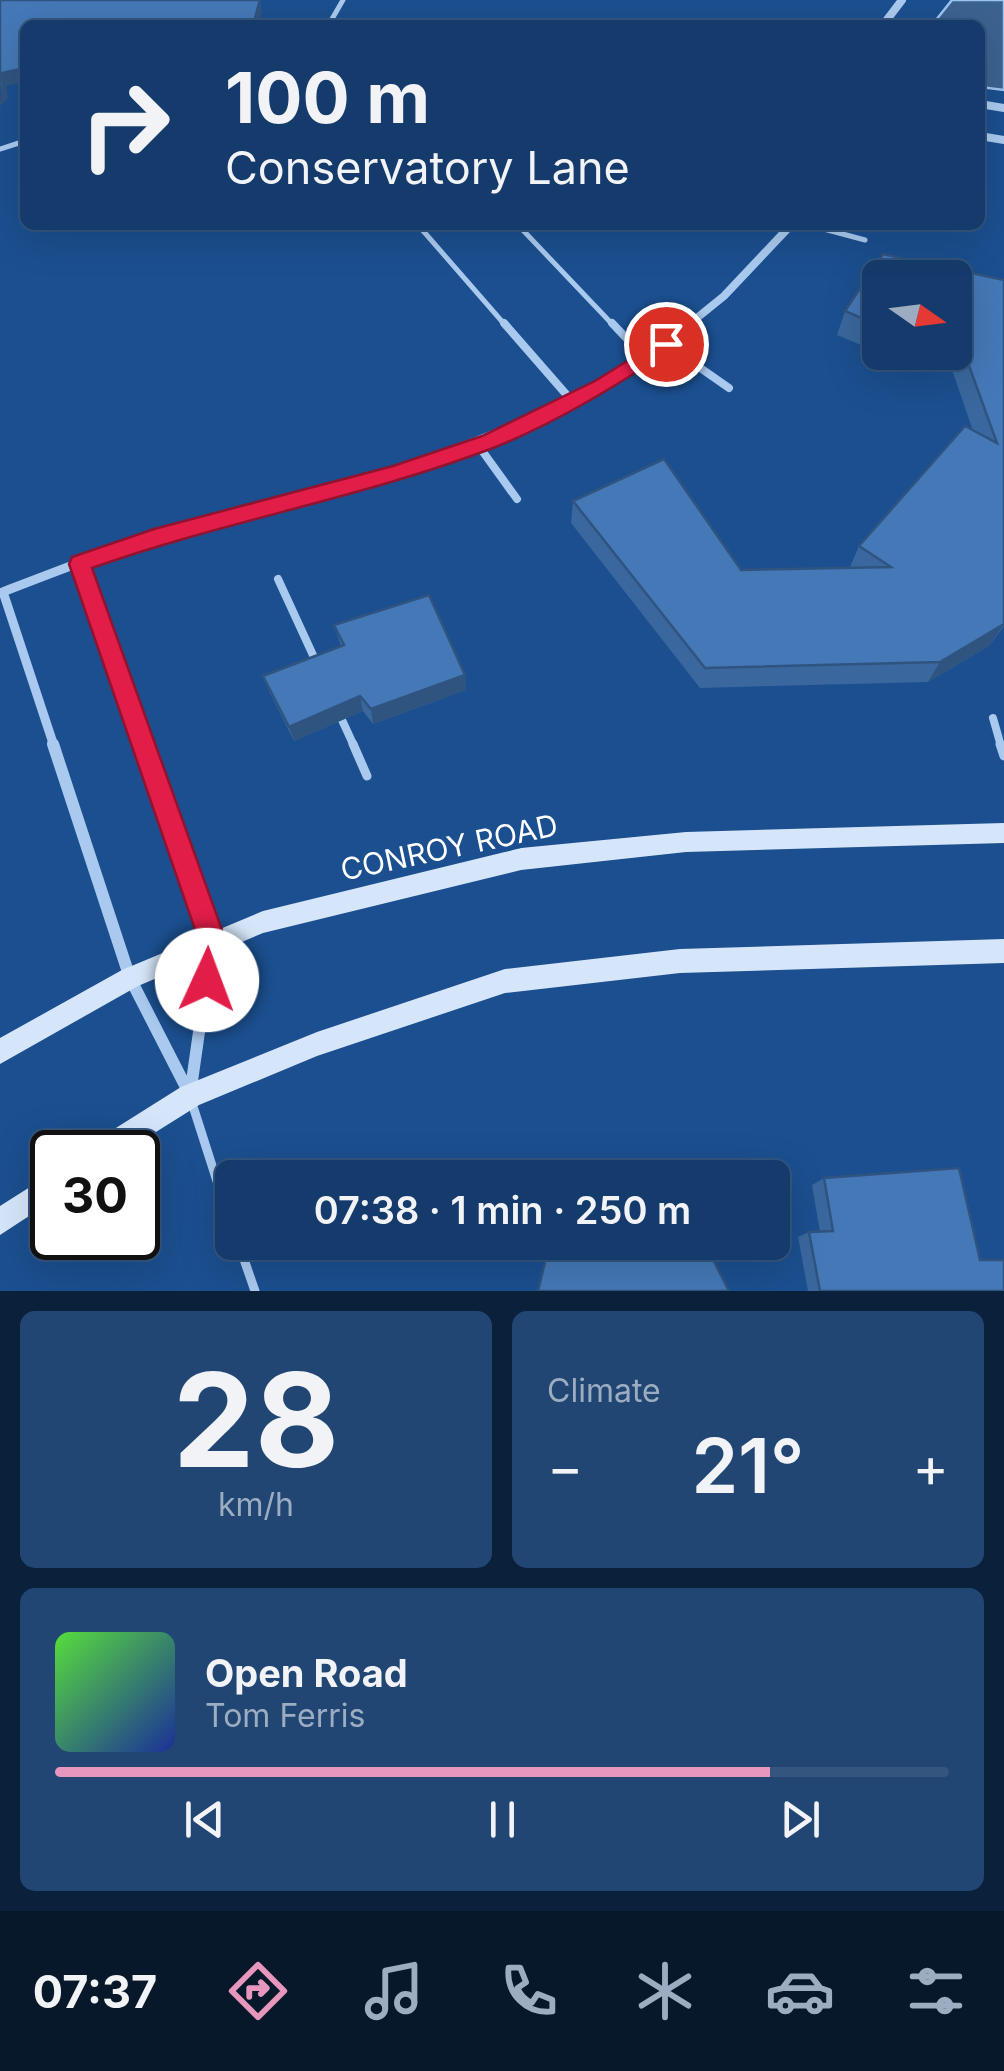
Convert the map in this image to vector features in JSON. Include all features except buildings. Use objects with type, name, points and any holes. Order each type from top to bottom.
[{"type":"main road","name":"CONROY ROAD","points":[[0,1052],[130,978],[212,941],[264,922],[521,860],[686,842],[1004,834]]},
{"type":"main road","points":[[137,1130],[190,1096],[317,1044],[505,981],[680,962],[1004,951]]},
{"type":"main road","points":[[0,1222],[30,1201]]},
{"type":"street","points":[[887,20],[902,0]]},
{"type":"street","points":[[190,1096],[130,978],[2,592],[154,538],[396,474],[478,445],[572,401],[646,358],[738,286],[787,230]]},
{"type":"street","points":[[80,564],[212,941],[190,1096]]},
{"type":"lane","points":[[422,230],[572,401]]},
{"type":"lane","points":[[523,230],[646,358]]},
{"type":"lane","points":[[828,230],[865,240]]},
{"type":"lane","points":[[666,344],[729,388]]},
{"type":"lane","points":[[478,445],[516,499]]},
{"type":"lane","points":[[278,580],[320,671]]},
{"type":"lane","points":[[993,718],[1004,756]]},
{"type":"lane","points":[[342,720],[367,776]]},
{"type":"lane","points":[[190,1096],[215,1175]]},
{"type":"lane","points":[[244,1260],[255,1291]]},
{"type":"water","points":[[952,0],[1004,0],[1004,90],[985,88],[985,20],[936,20]]},
{"type":"route","points":[[207,980],[212,941],[80,564],[154,538],[396,474],[490,441],[602,386],[666,344]]}]
